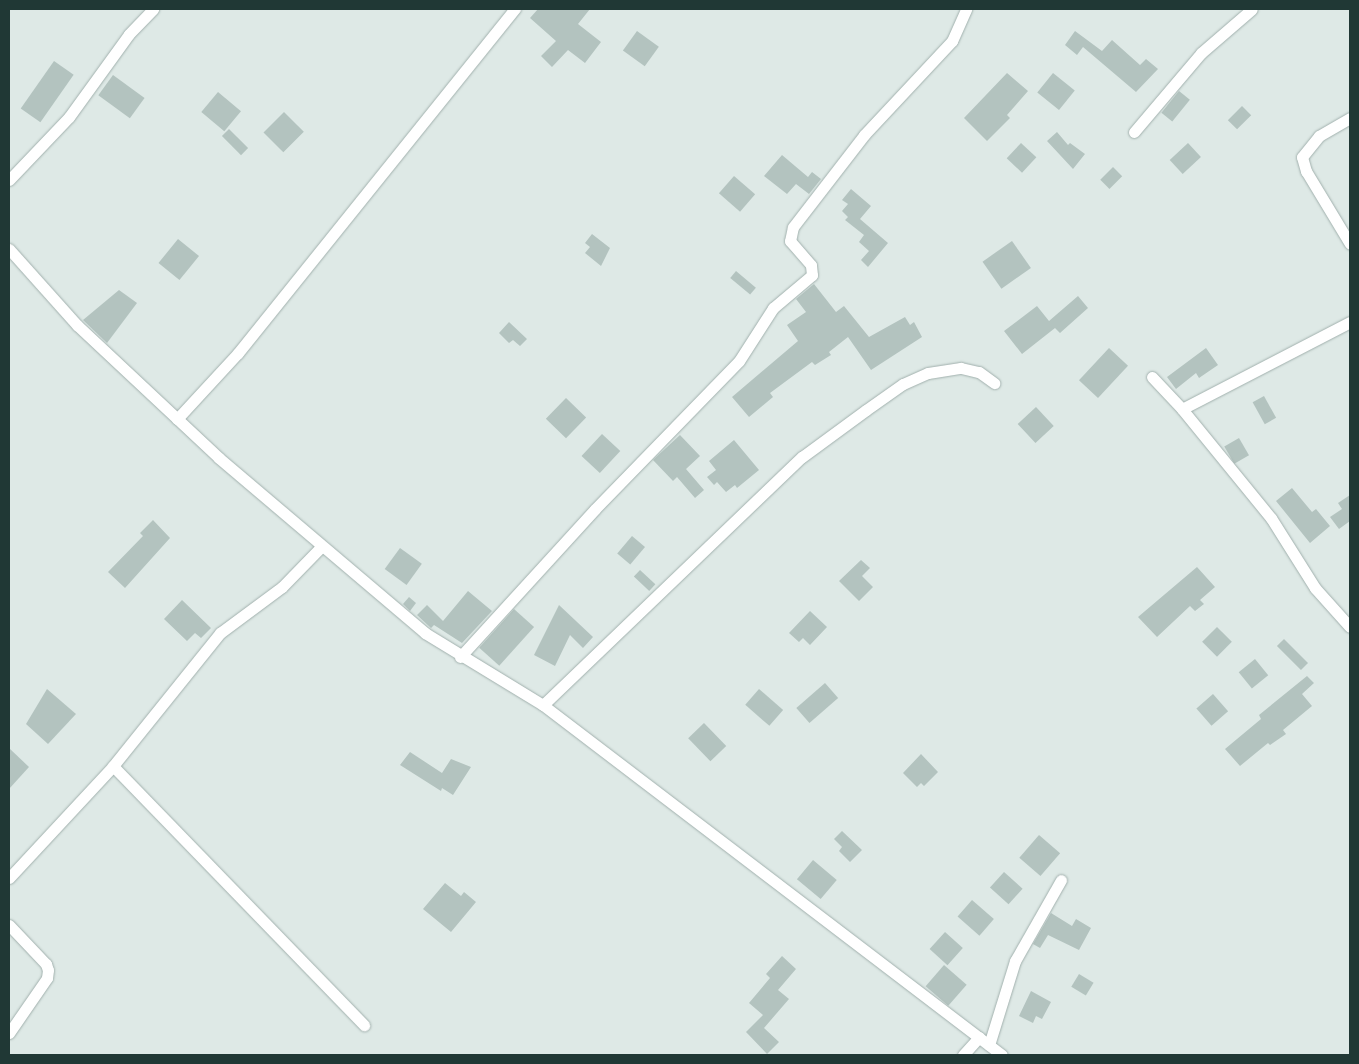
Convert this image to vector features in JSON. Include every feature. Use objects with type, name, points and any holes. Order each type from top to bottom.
[{"type":"street","points":[[9,180],[69,117],[129,34],[152,9]]},
{"type":"street","points":[[176,419],[238,353],[516,9]]},
{"type":"street","points":[[460,657],[596,509],[739,361],[773,308],[812,275],[811,265],[790,241],[792,228],[864,136],[952,41],[966,9]]},
{"type":"street","points":[[1134,132],[1201,53],[1252,9]]},
{"type":"street","points":[[1350,118],[1319,136],[1302,157],[1306,171],[1350,244]]},
{"type":"street","points":[[9,249],[77,325],[176,419],[322,546],[426,633],[460,657],[544,706],[1002,1055]]},
{"type":"street","points":[[1182,409],[1350,322]]},
{"type":"street","points":[[544,706],[802,457],[866,410],[903,384],[928,373],[962,368],[979,372],[994,383]]},
{"type":"street","points":[[1152,377],[1182,409],[1271,518],[1315,588],[1350,626]]},
{"type":"street","points":[[9,878],[113,766],[220,633],[282,587],[322,546]]},
{"type":"street","points":[[113,766],[364,1025]]},
{"type":"street","points":[[989,1045],[1015,961],[1061,880]]},
{"type":"street","points":[[9,925],[46,964],[48,970],[47,978],[9,1033]]},
{"type":"street","points":[[963,1055],[979,1037]]},
{"type":"building","points":[[538,9],[590,9],[578,24],[601,42],[585,63],[568,50],[552,67],[541,56],[556,41],[530,18]]},
{"type":"building","points":[[637,31],[659,47],[645,66],[623,50]]},
{"type":"building","points":[[1075,31],[1102,51],[1112,40],[1140,65],[1146,59],[1158,69],[1136,92],[1083,47],[1077,55],[1065,45]]},
{"type":"building","points":[[54,61],[74,75],[40,122],[21,109]]},
{"type":"building","points":[[1007,73],[1028,91],[1007,115],[1010,118],[987,141],[964,118]]},
{"type":"building","points":[[1053,73],[1075,91],[1059,110],[1037,92]]},
{"type":"building","points":[[113,75],[145,98],[130,118],[98,95]]},
{"type":"building","points":[[1179,91],[1190,100],[1172,122],[1161,113]]},
{"type":"building","points":[[218,92],[241,111],[224,131],[201,112]]},
{"type":"building","points":[[1242,106],[1251,115],[1237,129],[1228,120]]},
{"type":"building","points":[[284,112],[304,132],[283,152],[263,133]]},
{"type":"building","points":[[229,129],[248,148],[241,155],[222,136]]},
{"type":"building","points":[[1057,132],[1068,145],[1070,143],[1085,154],[1073,169],[1047,141]]},
{"type":"building","points":[[1021,143],[1036,157],[1022,173],[1007,158]]},
{"type":"building","points":[[1188,143],[1201,157],[1183,174],[1170,160]]},
{"type":"building","points":[[782,155],[808,177],[812,172],[821,179],[809,194],[796,184],[787,194],[764,176]]},
{"type":"building","points":[[1113,167],[1122,176],[1109,189],[1100,180]]},
{"type":"building","points":[[734,176],[755,194],[740,212],[719,193]]},
{"type":"building","points":[[851,189],[871,206],[860,219],[888,243],[868,267],[861,260],[869,251],[859,242],[864,235],[845,220],[848,217],[842,211],[848,204],[842,200]]},
{"type":"building","points":[[592,234],[610,248],[601,266],[585,253],[590,247],[585,243]]},
{"type":"building","points":[[178,239],[199,256],[179,280],[158,263]]},
{"type":"building","points":[[1012,241],[1031,268],[1001,289],[983,262]]},
{"type":"building","points":[[736,271],[756,288],[750,295],[730,278]]},
{"type":"building","points":[[814,284],[836,312],[844,306],[869,337],[905,317],[910,325],[914,322],[922,337],[871,370],[848,337],[829,352],[831,355],[815,365],[812,362],[770,393],[773,397],[749,417],[732,397],[798,341],[787,325],[806,312],[796,299]]},
{"type":"building","points":[[119,290],[137,303],[107,343],[83,320]]},
{"type":"building","points":[[1078,296],[1088,308],[1060,333],[1055,328],[1022,354],[1004,331],[1037,306],[1049,321]]},
{"type":"building","points":[[509,322],[527,339],[520,346],[513,340],[509,343],[499,333]]},
{"type":"building","points":[[1109,348],[1128,366],[1098,398],[1079,380]]},
{"type":"building","points":[[1206,348],[1218,365],[1199,378],[1196,373],[1176,389],[1167,377]]},
{"type":"building","points":[[1264,396],[1276,418],[1265,424],[1253,402]]},
{"type":"building","points":[[566,398],[586,417],[566,438],[546,419]]},
{"type":"building","points":[[1036,407],[1054,426],[1035,443],[1018,424]]},
{"type":"building","points":[[602,434],[620,451],[600,473],[582,456]]},
{"type":"building","points":[[680,435],[700,456],[686,469],[704,490],[695,498],[677,477],[673,481],[653,460]]},
{"type":"building","points":[[1239,438],[1249,455],[1234,464],[1224,446]]},
{"type":"building","points":[[734,440],[759,470],[737,488],[735,485],[726,492],[717,482],[714,485],[707,477],[716,470],[709,461]]},
{"type":"building","points":[[1292,488],[1312,512],[1316,509],[1330,526],[1310,543],[1276,501]]},
{"type":"building","points":[[1350,495],[1350,521],[1339,529],[1330,517],[1342,509],[1338,503]]},
{"type":"building","points":[[153,520],[170,538],[125,588],[108,572],[143,536],[140,533]]},
{"type":"building","points":[[632,536],[645,547],[630,565],[617,554]]},
{"type":"building","points":[[400,548],[422,564],[407,585],[385,569]]},
{"type":"building","points":[[861,560],[870,568],[862,576],[873,587],[859,601],[839,581]]},
{"type":"building","points":[[1197,567],[1215,587],[1200,600],[1204,604],[1195,611],[1190,606],[1157,637],[1138,617]]},
{"type":"building","points":[[640,570],[655,584],[649,591],[634,577]]},
{"type":"building","points":[[468,591],[492,611],[462,643],[434,625],[431,628],[417,615],[427,605],[443,621]]},
{"type":"building","points":[[409,597],[416,603],[410,611],[403,604]]},
{"type":"building","points":[[182,600],[211,628],[201,638],[195,633],[187,641],[164,619]]},
{"type":"building","points":[[559,605],[593,637],[583,648],[570,635],[555,666],[534,655]]},
{"type":"building","points":[[514,609],[534,627],[499,666],[479,648]]},
{"type":"building","points":[[810,611],[827,627],[810,645],[803,638],[799,642],[789,633]]},
{"type":"building","points":[[1217,627],[1232,642],[1217,657],[1202,642]]},
{"type":"building","points":[[1284,639],[1308,663],[1301,670],[1277,646]]},
{"type":"building","points":[[1255,659],[1268,675],[1252,689],[1239,672]]},
{"type":"building","points":[[1307,676],[1314,683],[1302,694],[1312,706],[1283,730],[1286,734],[1270,745],[1268,743],[1240,766],[1225,749],[1261,719],[1259,715]]},
{"type":"building","points":[[825,683],[838,698],[809,723],[796,708]]},
{"type":"building","points":[[47,689],[76,714],[48,744],[26,724]]},
{"type":"building","points":[[759,689],[783,710],[769,726],[745,705]]},
{"type":"building","points":[[1213,694],[1228,711],[1211,726],[1196,708]]},
{"type":"building","points":[[704,723],[726,746],[710,761],[688,738]]},
{"type":"building","points":[[9,748],[29,767],[9,789]]},
{"type":"building","points":[[410,752],[442,773],[451,759],[471,767],[453,795],[442,788],[441,791],[400,765]]},
{"type":"building","points":[[921,754],[938,772],[924,786],[921,783],[917,787],[903,773]]},
{"type":"building","points":[[842,831],[862,850],[850,862],[839,851],[842,847],[834,839]]},
{"type":"building","points":[[1039,835],[1060,853],[1040,876],[1019,858]]},
{"type":"building","points":[[813,860],[837,880],[821,899],[797,879]]},
{"type":"building","points":[[1004,872],[1023,889],[1009,904],[990,888]]},
{"type":"building","points":[[445,883],[461,896],[464,892],[476,902],[451,932],[423,909]]},
{"type":"building","points":[[972,900],[994,919],[979,936],[958,917]]},
{"type":"building","points":[[1051,913],[1072,926],[1076,919],[1091,928],[1079,950],[1048,935],[1040,948],[1033,944]]},
{"type":"building","points":[[945,932],[963,948],[947,965],[930,949]]},
{"type":"building","points":[[782,956],[796,969],[778,990],[789,999],[764,1028],[779,1042],[767,1054],[746,1032],[763,1015],[749,1003],[770,978],[766,974]]},
{"type":"building","points":[[944,965],[967,985],[948,1006],[926,986]]},
{"type":"building","points":[[1079,974],[1094,983],[1086,996],[1071,987]]},
{"type":"building","points":[[1031,991],[1051,1002],[1042,1019],[1036,1016],[1033,1023],[1019,1016]]}]
